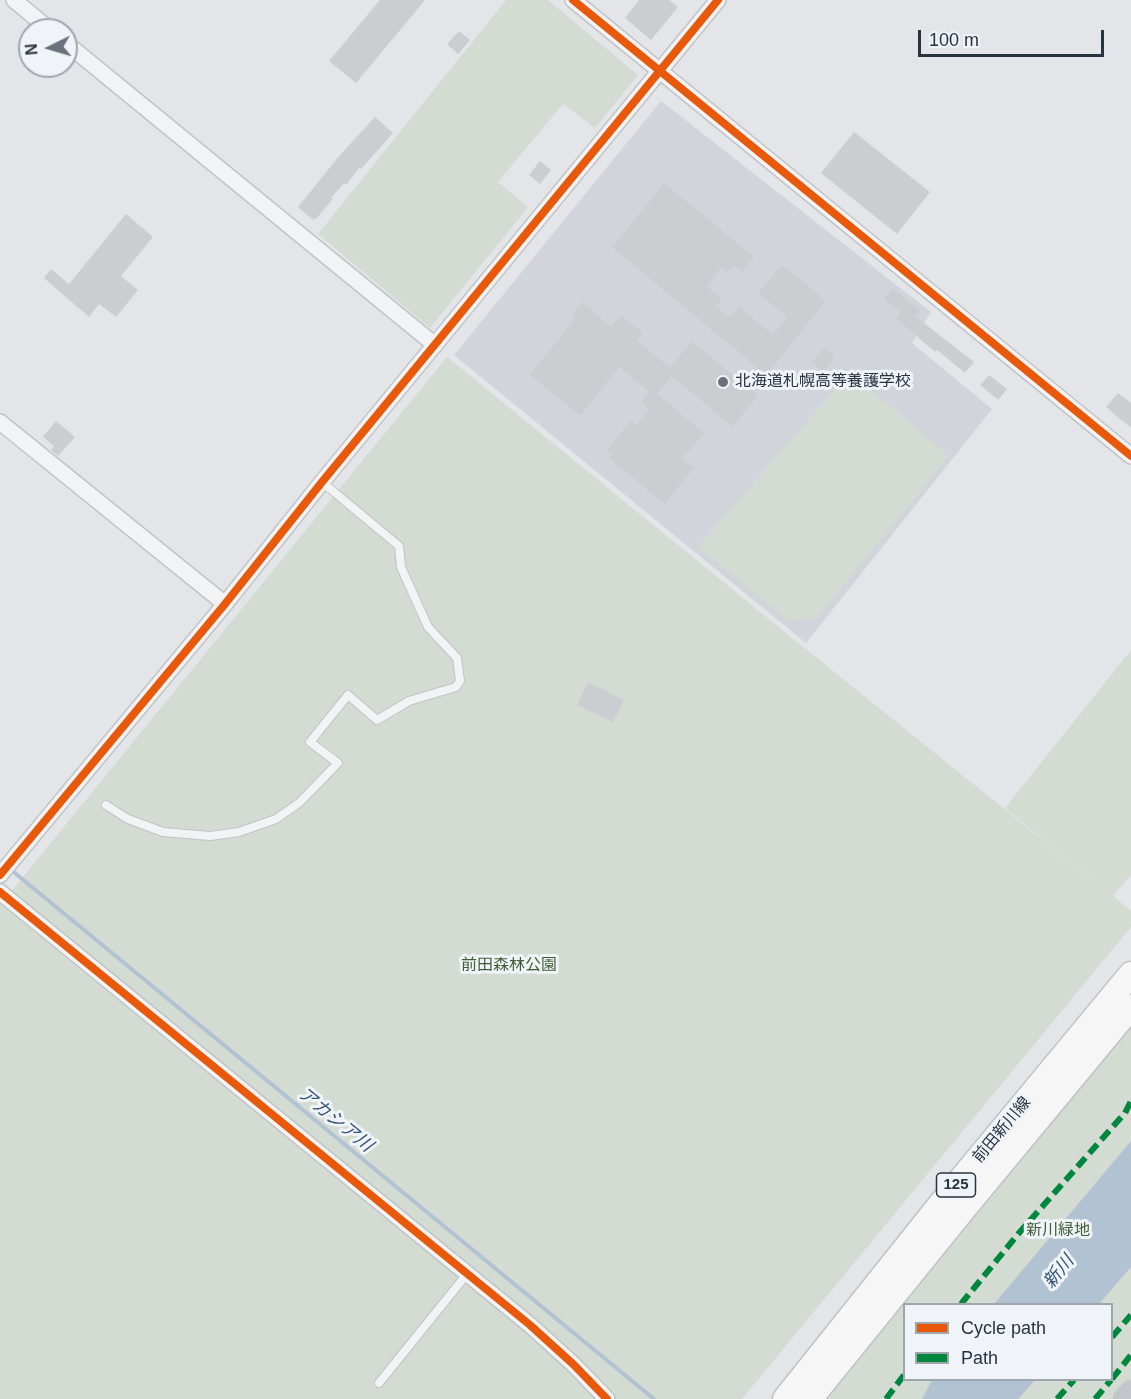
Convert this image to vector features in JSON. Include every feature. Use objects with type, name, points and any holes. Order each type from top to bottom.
[{"type":"main road","name":"前田新川線","points":[[785,1399],[943,1201],[1131,974]]},
{"type":"main road","name":"前田新川線","points":[[810,1399],[1131,1007]]},
{"type":"street","points":[[14,0],[36,18]]},
{"type":"street","points":[[573,0],[1131,456]]},
{"type":"street","points":[[0,875],[225,604],[322,482],[718,0]]},
{"type":"street","points":[[78,53],[435,345]]},
{"type":"street","points":[[0,422],[225,604]]},
{"type":"street","points":[[0,892],[530,1326],[573,1364],[607,1399]]},
{"type":"street","points":[[1123,1399],[1131,1390]]},
{"type":"lane","points":[[106,804],[128,819],[163,832],[210,836],[239,832],[284,814],[299,803],[338,763],[310,742],[348,695],[377,720],[409,700],[456,687],[460,681],[457,658],[428,627],[401,567],[399,546],[322,482]]},
{"type":"lane","points":[[379,1383],[467,1274]]},
{"type":"shaded area","name":"北海道札幌高等養護学校","points":[[661,101],[931,312],[912,343],[992,409],[806,643],[454,355]]},
{"type":"green space","points":[[506,0],[548,0],[638,75],[595,128],[563,104],[498,182],[528,207],[430,328],[318,234]]},
{"type":"green space","name":"前田森林公園","points":[[447,357],[1100,886],[1005,808],[1131,650],[1131,875],[1113,896],[1131,911],[1131,927],[742,1399],[0,1399],[0,903]]},
{"type":"green space","points":[[850,372],[949,456],[817,618],[788,620],[698,547]]},
{"type":"green space","name":"新川緑地","points":[[1131,1026],[1131,1380],[1115,1399],[826,1399],[903,1305],[903,1381],[1113,1381],[1113,1303],[904,1303]]},
{"type":"water","name":"新川","points":[[1131,1141],[1131,1267],[1100,1303],[995,1303]]},
{"type":"water","points":[[931,1381],[1034,1381],[1018,1399],[922,1399]]},
{"type":"building","points":[[380,0],[425,0],[356,83],[329,61]]},
{"type":"building","points":[[639,0],[669,0],[678,7],[651,40],[625,18]]},
{"type":"building","points":[[459,31],[470,40],[458,54],[447,44]]},
{"type":"building","points":[[375,117],[393,133],[346,185],[344,183],[331,198],[333,199],[313,220],[298,207],[340,155]]},
{"type":"building","points":[[854,132],[930,192],[897,234],[821,173]]},
{"type":"building","points":[[540,161],[551,170],[540,184],[529,175]]},
{"type":"building","points":[[664,183],[754,257],[742,272],[734,265],[728,272],[722,267],[707,286],[722,298],[716,306],[730,318],[739,307],[773,335],[787,317],[758,293],[782,265],[826,301],[766,375],[612,247]]},
{"type":"building","points":[[126,214],[153,237],[121,276],[138,290],[116,317],[99,304],[89,317],[44,278],[51,269],[69,284]]},
{"type":"building","points":[[893,288],[920,310],[915,316],[974,362],[965,373],[937,350],[935,352],[896,318],[900,312],[884,299]]},
{"type":"building","points":[[582,302],[611,327],[621,315],[643,333],[637,340],[670,368],[692,341],[758,395],[733,427],[672,376],[657,394],[704,433],[682,459],[694,468],[665,504],[609,458],[612,455],[607,450],[631,421],[636,425],[649,409],[641,402],[649,392],[620,367],[580,416],[530,375],[576,318],[572,315]]},
{"type":"building","points":[[824,347],[835,356],[823,372],[812,362]]},
{"type":"building","points":[[989,375],[1007,389],[998,400],[980,385]]},
{"type":"building","points":[[1118,393],[1131,403],[1131,428],[1106,407]]},
{"type":"building","points":[[56,421],[75,437],[58,456],[51,450],[54,446],[43,437]]},
{"type":"building","points":[[588,682],[624,700],[613,722],[577,705]]},
{"type":"waterway","name":"アカシア川","points":[[10,869],[654,1399]]},
{"type":"marked path","points":[[962,1303],[1019,1233],[1125,1113],[1131,1101]]},
{"type":"marked path","points":[[1113,1336],[1131,1315]]},
{"type":"marked path","points":[[1113,1378],[1131,1355]]},
{"type":"marked path","points":[[886,1399],[903,1376]]},
{"type":"marked path","points":[[1057,1399],[1073,1381]]},
{"type":"marked path","points":[[1095,1399],[1110,1381]]},
{"type":"cycle path","points":[[573,0],[1131,456]]},
{"type":"cycle path","points":[[0,875],[225,604],[322,482],[718,0]]},
{"type":"cycle path","points":[[0,892],[530,1325],[607,1399]]},
{"type":"place","name":"北海道札幌高等養護学校","points":[[723,382]]}]
